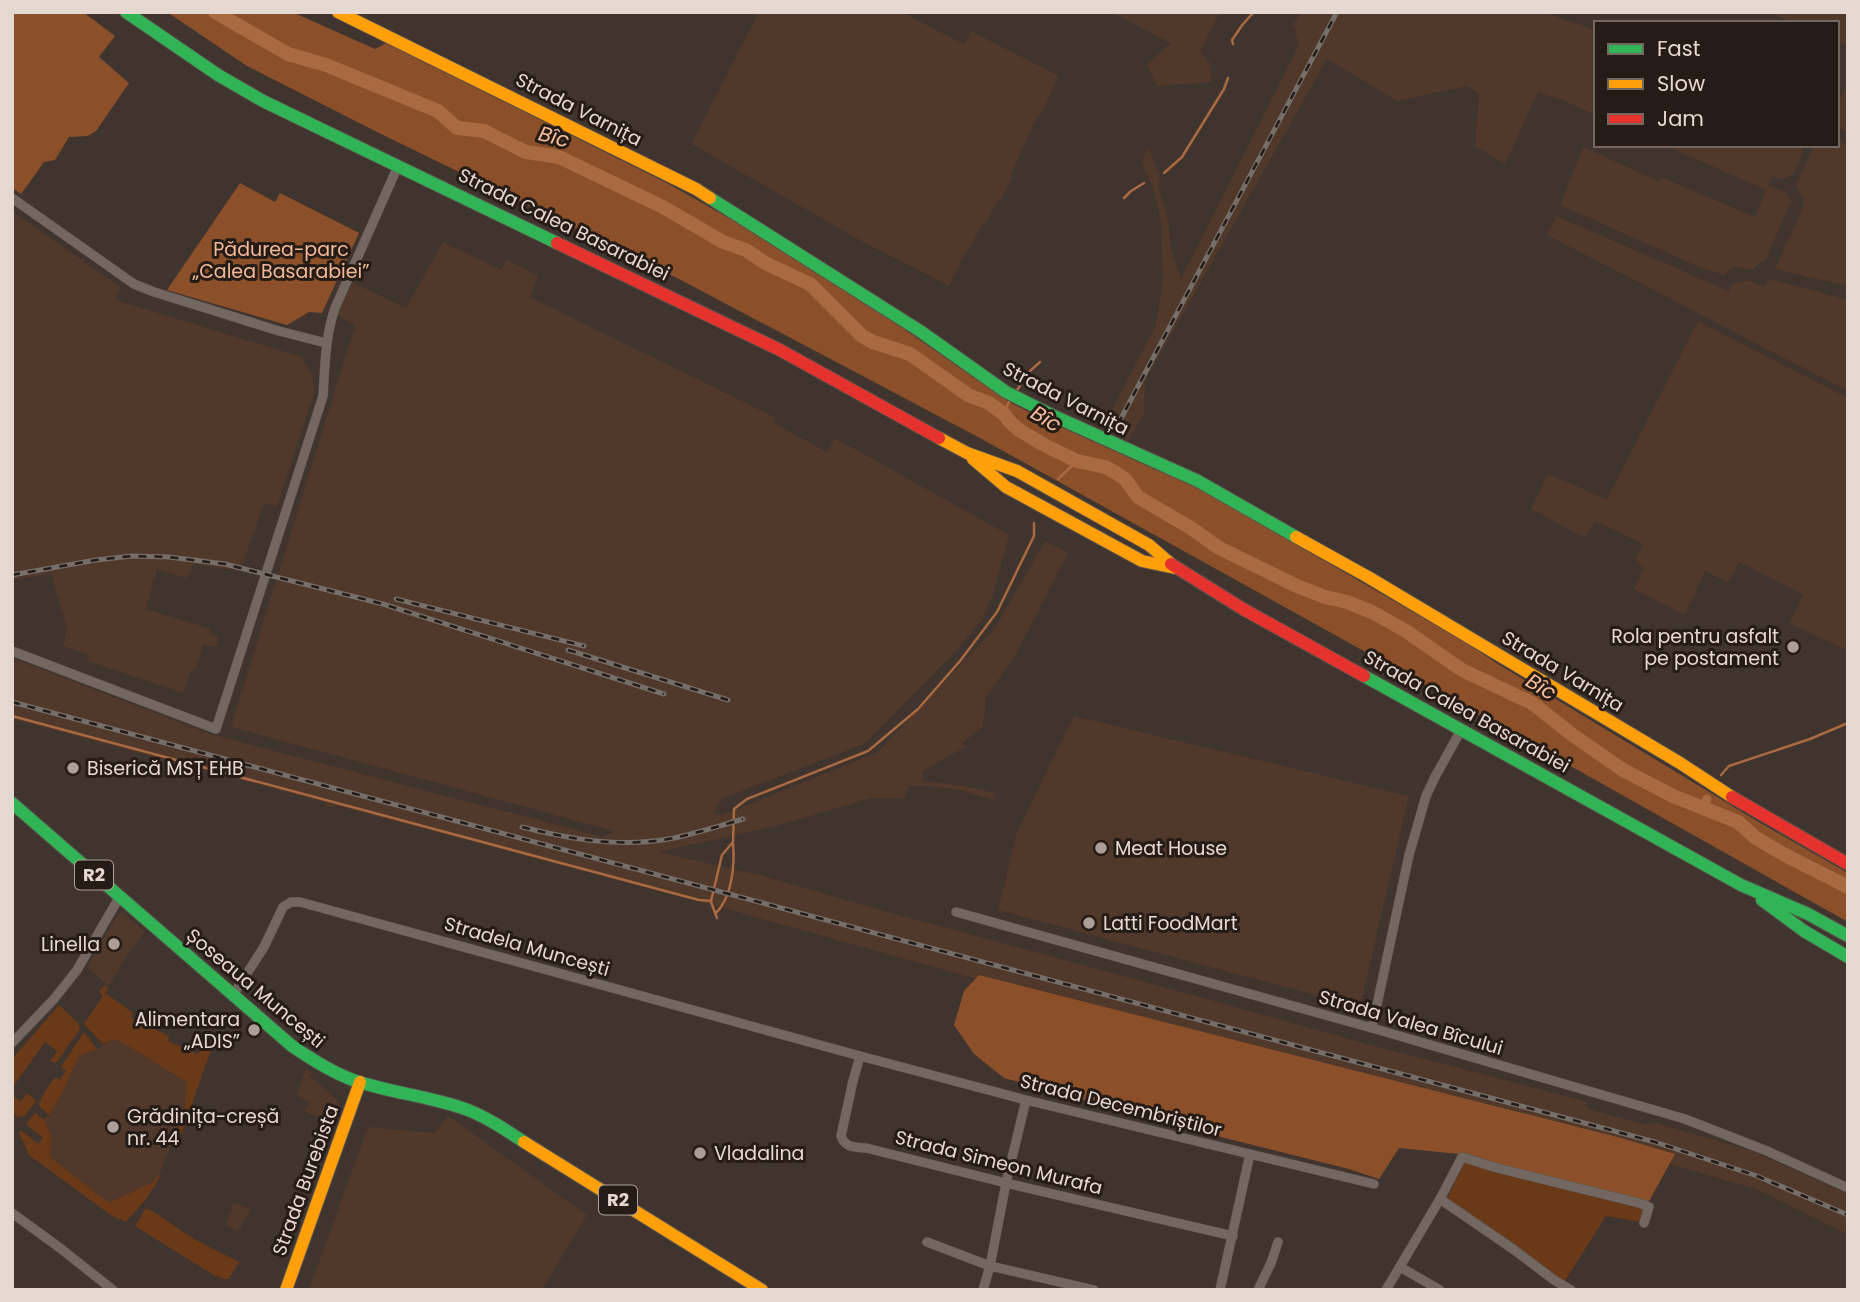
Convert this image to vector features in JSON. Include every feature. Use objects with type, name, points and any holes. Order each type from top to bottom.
[{"type":"main road","name":"Strada Calea Basarabiei","points":[[129,12],[183,52],[263,101],[780,349],[967,453],[1017,471],[1149,545],[1176,568],[1243,609],[1741,885],[1808,914],[1848,936]]},
{"type":"main road","name":"Strada Varnița","points":[[338,12],[696,189],[920,331],[1006,392],[1208,486],[1368,577],[1680,763],[1746,806],[1848,864]]},
{"type":"main road","name":"Strada Calea Basarabiei","points":[[967,453],[1006,487],[1142,561],[1176,568]]},
{"type":"main road","points":[[1006,487],[1017,471]]},
{"type":"main road","points":[[1111,544],[1119,540],[1120,529]]},
{"type":"main road","name":"Șoseaua Muncești","points":[[12,803],[292,1046],[316,1063],[360,1082],[449,1102],[486,1118],[762,1290]]},
{"type":"main road","name":"Strada Calea Basarabiei","points":[[1741,885],[1804,931],[1848,957]]},
{"type":"main road","name":"Strada Burebista","points":[[286,1290],[360,1082]]},
{"type":"street","points":[[12,651],[216,729],[323,396],[329,325],[398,166]]},
{"type":"street","points":[[12,198],[134,284],[279,331],[326,343]]},
{"type":"street","points":[[1372,1028],[1409,855],[1426,796],[1461,730]]},
{"type":"street","points":[[12,1043],[54,999],[77,970],[120,897]]},
{"type":"street","name":"Stradela Muncești","points":[[233,995],[264,947],[283,907],[291,902],[300,902],[860,1056]]},
{"type":"street","name":"Strada Valea Bîcului","points":[[956,912],[1685,1119],[1767,1151],[1848,1188]]},
{"type":"street","name":"Strada Decembriștilor","points":[[860,1056],[1026,1100],[1374,1184]]},
{"type":"street","name":"Strada Simeon Murafa","points":[[860,1056],[841,1136],[846,1145],[1233,1236]]},
{"type":"street","points":[[983,1290],[1026,1100]]},
{"type":"street","points":[[1220,1290],[1250,1154]]},
{"type":"street","points":[[1386,1290],[1462,1157],[1639,1203],[1649,1207],[1644,1223]]},
{"type":"street","points":[[1440,1199],[1571,1290]]},
{"type":"street","points":[[12,1213],[113,1290]]},
{"type":"street","points":[[927,1242],[990,1266],[1094,1290]]},
{"type":"street","points":[[1258,1290],[1278,1242]]},
{"type":"street","points":[[1400,1267],[1440,1290]]},
{"type":"shaded area","points":[[759,12],[901,12],[964,44],[971,31],[1059,76],[1041,114],[1037,117],[1001,200],[998,199],[986,223],[983,223],[967,249],[949,286],[863,242],[691,144]]},
{"type":"shaded area","points":[[1111,12],[1220,12],[1200,51],[1210,63],[1212,82],[1157,86],[1147,64],[1171,43]]},
{"type":"shaded area","points":[[1302,12],[1542,12],[1594,29],[1594,114],[1538,92],[1505,164],[1475,146],[1479,93],[1467,86],[1397,101],[1327,59],[1145,381],[1144,414],[1128,441],[1103,427],[1155,327],[1159,308],[1163,278],[1161,222],[1153,188],[1142,162],[1148,146],[1160,177],[1159,188],[1169,223],[1171,249],[1181,279],[1299,45],[1293,24]]},
{"type":"shaded area","points":[[1770,12],[1848,12],[1848,46],[1839,43],[1839,21],[1790,21]]},
{"type":"shaded area","points":[[1848,81],[1848,132],[1839,128],[1839,101]]},
{"type":"shaded area","points":[[1839,142],[1848,145],[1848,286],[1775,269],[1804,200],[1796,185],[1813,147],[1839,147]]},
{"type":"shaded area","points":[[1583,147],[1659,181],[1661,177],[1755,217],[1766,190],[1669,147],[1804,147],[1795,172],[1787,178],[1772,176],[1768,185],[1785,192],[1791,201],[1765,262],[1760,262],[1752,270],[1734,266],[1724,275],[1699,267],[1560,205]]},
{"type":"shaded area","points":[[12,211],[120,287],[116,300],[302,357],[312,375],[314,393],[277,507],[264,503],[240,571],[193,564],[187,578],[157,569],[146,609],[211,629],[210,634],[219,637],[216,647],[203,645],[196,669],[190,673],[183,693],[87,661],[89,655],[63,646],[67,628],[51,574],[12,580]]},
{"type":"shaded area","points":[[1556,216],[1729,291],[1732,284],[1748,280],[1764,287],[1771,279],[1848,300],[1848,391],[1547,235]]},
{"type":"shaded area","points":[[443,242],[501,270],[507,260],[538,276],[530,297],[776,418],[774,423],[827,452],[835,438],[1009,535],[992,599],[984,617],[956,651],[864,744],[721,799],[714,814],[722,815],[878,752],[995,628],[1045,541],[1068,553],[1015,656],[986,697],[983,727],[961,744],[967,746],[923,771],[923,781],[996,793],[993,800],[956,789],[909,786],[904,799],[871,798],[776,826],[659,852],[767,877],[1371,1045],[1585,1101],[1589,1109],[1646,1125],[1653,1122],[1752,1151],[1848,1194],[1848,1235],[1756,1189],[1477,1109],[1185,1037],[730,910],[338,806],[326,807],[327,803],[12,719],[12,658],[210,734],[603,837],[614,831],[231,727],[355,326],[337,314],[352,282],[406,308]]},
{"type":"shaded area","points":[[1698,321],[1848,398],[1848,651],[1789,623],[1804,595],[1739,562],[1728,583],[1705,571],[1685,615],[1634,589],[1644,569],[1635,560],[1643,544],[1595,521],[1585,538],[1531,509],[1548,474],[1607,499]]},
{"type":"shaded area","points":[[1074,716],[1409,796],[1360,1007],[998,910],[1017,832]]},
{"type":"shaded area","points":[[123,912],[145,932],[109,986],[87,967],[118,914]]},
{"type":"shaded area","points":[[104,985],[108,988],[105,993],[133,1013],[131,1018],[169,1036],[168,1041],[198,1054],[202,1047],[211,1050],[181,1135],[176,1133],[184,1114],[187,1082],[118,1040],[103,1044],[84,1024],[103,996],[99,992]]},
{"type":"shaded area","points":[[59,1005],[79,1024],[80,1029],[56,1063],[50,1061],[57,1051],[45,1042],[12,1088],[12,1059]]},
{"type":"shaded area","points":[[84,1032],[97,1049],[79,1056],[61,1095],[45,1122],[51,1136],[50,1157],[109,1203],[153,1182],[159,1175],[147,1198],[126,1222],[112,1216],[29,1155],[19,1133],[21,1130],[38,1144],[43,1138],[26,1124],[35,1113],[44,1120],[49,1115],[38,1105],[55,1077],[60,1080],[66,1071],[61,1067]]},
{"type":"shaded area","name":"Grădinița-creșă nr. 44","points":[[118,1040],[187,1082],[184,1114],[159,1175],[153,1182],[109,1204],[50,1157],[51,1136],[45,1122],[79,1055]]},
{"type":"shaded area","points":[[306,1068],[312,1073],[310,1076],[338,1100],[339,1106],[333,1124],[304,1111],[310,1103],[297,1096]]},
{"type":"shaded area","points":[[27,1093],[36,1101],[25,1116],[18,1117],[12,1112],[12,1095],[21,1101]]},
{"type":"shaded area","points":[[448,1116],[587,1215],[542,1290],[309,1290],[368,1127],[434,1133]]},
{"type":"shaded area","points":[[1465,1160],[1644,1208],[1642,1222],[1606,1216],[1563,1284],[1447,1199]]},
{"type":"shaded area","points":[[233,1202],[251,1209],[238,1232],[226,1225]]},
{"type":"shaded area","points":[[146,1208],[193,1238],[239,1262],[229,1279],[212,1274],[135,1226]]},
{"type":"green space","points":[[12,12],[83,12],[115,36],[99,57],[129,83],[96,131],[88,136],[69,137],[55,160],[44,162],[21,194],[12,188]]},
{"type":"green space","points":[[167,12],[292,12],[375,49],[386,43],[667,183],[771,242],[1006,400],[1163,473],[1183,479],[1465,642],[1757,821],[1848,873],[1848,922],[978,437],[679,279],[247,66]]},
{"type":"green space","name":"Pădurea-parc „Calea Basarabiei”","points":[[240,183],[275,202],[280,193],[359,233],[322,313],[309,312],[287,325],[167,290]]},
{"type":"green space","points":[[979,975],[1675,1154],[1648,1203],[1459,1154],[1399,1148],[1379,1179],[1004,1078],[974,1054],[954,1025],[964,991]]},
{"type":"waterway","name":"Bîc","points":[[215,12],[288,54],[326,65],[438,111],[457,128],[484,131],[526,152],[559,157],[663,207],[723,242],[746,250],[765,263],[810,284],[862,336],[910,354],[968,395],[989,403],[1019,430],[1046,446],[1077,461],[1105,467],[1116,473],[1125,479],[1138,497],[1219,548],[1297,586],[1372,612],[1406,631],[1462,670],[1532,703],[1623,770],[1673,796],[1738,822],[1756,838],[1848,887]]},
{"type":"waterway","points":[[1233,44],[1232,40],[1254,12]]},
{"type":"waterway","points":[[1164,173],[1182,157],[1228,78]]},
{"type":"waterway","points":[[1124,198],[1144,183]]},
{"type":"waterway","points":[[1017,390],[1040,362]]},
{"type":"waterway","points":[[1004,414],[1009,402]]},
{"type":"waterway","points":[[1058,479],[1077,461]]},
{"type":"waterway","points":[[12,716],[699,900],[711,901],[722,855],[733,842],[734,809],[747,799],[868,751],[918,709],[960,661],[997,612],[1034,536],[1034,523]]},
{"type":"waterway","points":[[1721,775],[1729,766],[1810,739],[1848,723]]},
{"type":"waterway","points":[[1702,807],[1707,799]]},
{"type":"waterway","points":[[716,913],[729,890],[733,843]]},
{"type":"waterway","points":[[711,902],[717,918]]},
{"type":"railway","points":[[1118,424],[1337,12]]},
{"type":"railway","points":[[12,575],[132,556],[169,557],[225,564],[383,604],[664,694]]},
{"type":"railway","points":[[396,599],[584,646]]},
{"type":"railway","points":[[568,650],[728,700]]},
{"type":"railway","points":[[12,702],[1655,1142],[1757,1176],[1848,1215]]},
{"type":"railway","points":[[522,827],[579,839],[635,842],[674,838],[743,819]]},
{"type":"traffic: fast","points":[[126,12],[218,75],[263,101],[557,243]]},
{"type":"traffic: fast","points":[[710,198],[920,331],[1006,392],[1198,481],[1296,537]]},
{"type":"traffic: fast","points":[[1364,676],[1741,885],[1808,914],[1848,936]]},
{"type":"traffic: fast","points":[[12,803],[299,1051],[353,1080],[468,1110],[490,1120],[524,1142]]},
{"type":"traffic: fast","points":[[1762,900],[1804,931],[1848,957]]},
{"type":"traffic: slow","points":[[338,12],[710,198]]},
{"type":"traffic: slow","points":[[939,438],[967,453],[1017,471],[1149,545],[1171,564]]},
{"type":"traffic: slow","points":[[973,459],[1006,487],[1142,561],[1175,568]]},
{"type":"traffic: slow","points":[[1296,537],[1680,763],[1732,797]]},
{"type":"traffic: slow","points":[[286,1290],[360,1082]]},
{"type":"traffic: slow","points":[[524,1142],[762,1290]]},
{"type":"traffic: jam","points":[[557,243],[780,350],[939,438]]},
{"type":"traffic: jam","points":[[1171,564],[1243,609],[1364,676]]},
{"type":"traffic: jam","points":[[1732,797],[1848,864]]},
{"type":"place","name":"Rola pentru asfalt pe postament","points":[[1793,647]]},
{"type":"place","name":"Biserică MSȚ EHB","points":[[73,768]]},
{"type":"place","name":"Meat House","points":[[1101,848]]},
{"type":"place","name":"Latti FoodMart","points":[[1089,923]]},
{"type":"place","name":"Linella","points":[[114,944]]},
{"type":"place","name":"Alimentara „ADIS”","points":[[254,1030]]},
{"type":"place","name":"Grădinița-creșă nr. 44","points":[[113,1127]]},
{"type":"place","name":"Vladalina","points":[[700,1153]]}]
